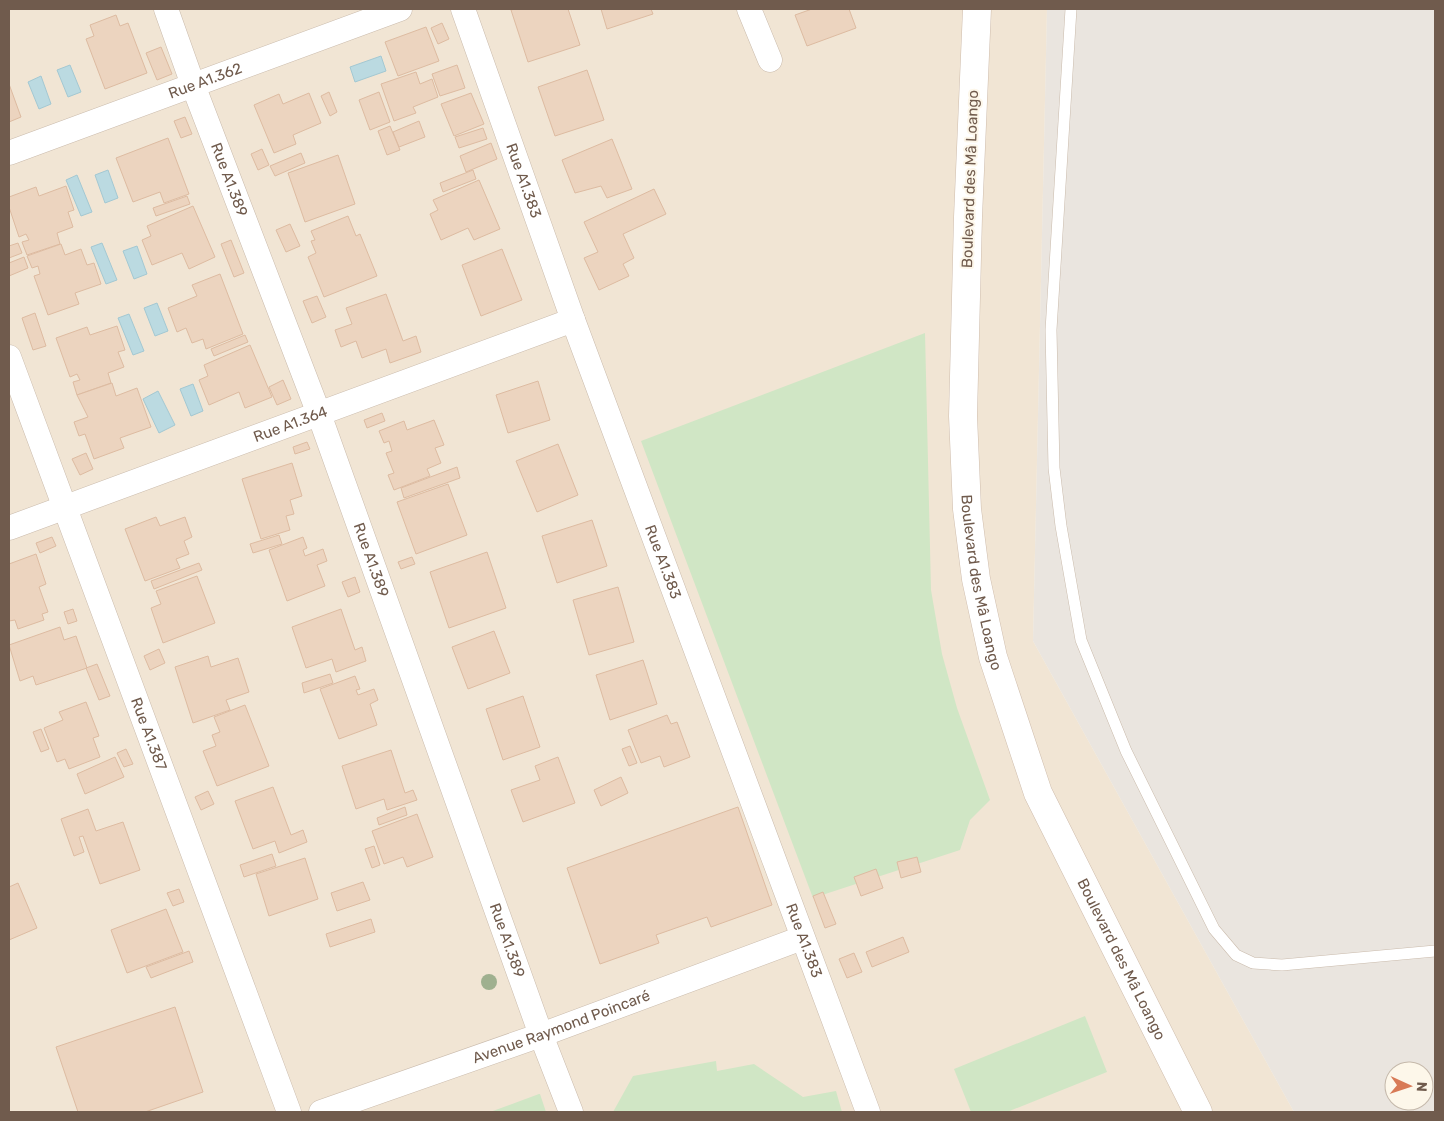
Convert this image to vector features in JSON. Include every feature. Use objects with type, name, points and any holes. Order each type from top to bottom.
[{"type":"street","name":"Rue A1.389","points":[[166,9],[193,85],[319,414],[541,1035],[571,1112]]},
{"type":"street","name":"Rue A1.362","points":[[9,153],[400,9]]},
{"type":"street","name":"Rue A1.383","points":[[463,9],[573,320],[868,1112]]},
{"type":"street","points":[[749,9],[770,60]]},
{"type":"street","name":"Boulevard des Mâ Loango","points":[[977,9],[968,217],[963,416],[967,509],[976,579],[993,657],[1038,793],[1198,1112]]},
{"type":"street","name":"Rue A1.364","points":[[9,528],[573,320]]},
{"type":"street","name":"Rue A1.387","points":[[9,358],[290,1112]]},
{"type":"street","name":"Avenue Raymond Poincaré","points":[[320,1112],[541,1035],[802,938]]},
{"type":"lane","points":[[1071,9],[1051,330],[1054,468],[1061,526],[1081,640],[1135,769],[1214,929],[1236,955],[1253,963],[1282,965],[1435,951]]},
{"type":"shaded area","points":[[9,9],[1047,9],[1033,641],[1294,1112],[9,1112]]},
{"type":"shaded area","points":[[1047,9],[1435,9],[1435,1112],[1294,1112],[1033,641]]},
{"type":"green space","points":[[925,333],[931,590],[942,654],[957,708],[990,800],[970,820],[960,850],[813,898],[641,441]]},
{"type":"green space","points":[[1085,1016],[1107,1072],[1007,1112],[971,1112],[954,1069]]},
{"type":"green space","points":[[716,1061],[717,1071],[754,1064],[803,1097],[836,1091],[842,1112],[613,1112],[633,1076]]},
{"type":"green space","points":[[539,1094],[546,1112],[490,1112]]},
{"type":"water","points":[[381,56],[386,71],[355,82],[350,67]]},
{"type":"water","points":[[70,65],[81,92],[68,97],[57,70]]},
{"type":"water","points":[[41,76],[51,104],[39,109],[28,82]]},
{"type":"water","points":[[108,170],[118,198],[105,203],[95,175]]},
{"type":"water","points":[[77,175],[92,212],[81,216],[66,180]]},
{"type":"water","points":[[102,243],[117,280],[106,284],[91,247]]},
{"type":"water","points":[[137,246],[147,274],[134,279],[123,251]]},
{"type":"water","points":[[157,303],[168,331],[155,336],[144,308]]},
{"type":"water","points":[[129,314],[144,351],[133,355],[118,318]]},
{"type":"water","points":[[193,384],[203,411],[191,416],[180,389]]},
{"type":"water","points":[[158,391],[175,425],[159,433],[143,399]]},
{"type":"building","points":[[568,9],[580,45],[528,62],[511,10]]},
{"type":"building","points":[[601,9],[651,9],[653,14],[607,29]]},
{"type":"building","points":[[812,9],[849,9],[856,28],[807,46],[795,15]]},
{"type":"building","points":[[116,15],[120,26],[128,23],[147,73],[105,89],[86,39],[94,36],[90,25]]},
{"type":"building","points":[[442,23],[449,39],[438,44],[431,28]]},
{"type":"building","points":[[426,27],[439,61],[398,76],[385,42]]},
{"type":"building","points":[[161,47],[172,74],[157,80],[146,53]]},
{"type":"building","points":[[457,65],[465,88],[440,96],[432,74]]},
{"type":"building","points":[[587,70],[604,120],[555,136],[538,87]]},
{"type":"building","points":[[416,72],[420,84],[432,79],[438,97],[413,107],[416,113],[394,121],[381,84]]},
{"type":"building","points":[[9,84],[21,117],[9,122]]},
{"type":"building","points":[[329,92],[337,112],[330,116],[321,96]]},
{"type":"building","points":[[379,92],[390,122],[370,130],[359,100]]},
{"type":"building","points":[[309,93],[321,123],[293,135],[296,144],[274,153],[254,105],[279,94],[283,104]]},
{"type":"building","points":[[471,93],[484,124],[454,136],[441,104]]},
{"type":"building","points":[[185,117],[192,134],[181,138],[174,121]]},
{"type":"building","points":[[419,121],[425,137],[399,147],[393,132]]},
{"type":"building","points":[[390,126],[400,150],[387,155],[378,131]]},
{"type":"building","points":[[483,128],[487,139],[459,148],[455,137]]},
{"type":"building","points":[[168,138],[189,194],[164,203],[160,192],[133,202],[116,158]]},
{"type":"building","points":[[612,139],[632,189],[607,198],[601,186],[575,193],[562,160]]},
{"type":"building","points":[[491,143],[497,159],[466,172],[460,156]]},
{"type":"building","points":[[262,149],[269,165],[258,170],[251,154]]},
{"type":"building","points":[[301,153],[305,163],[275,176],[270,166]]},
{"type":"building","points":[[338,155],[355,204],[305,222],[288,173]]},
{"type":"building","points":[[473,170],[476,179],[443,192],[440,183]]},
{"type":"building","points":[[479,180],[500,229],[474,240],[468,228],[441,240],[430,214],[438,210],[433,200]]},
{"type":"building","points":[[66,186],[74,210],[68,212],[73,227],[57,233],[60,244],[27,255],[22,242],[29,240],[26,234],[19,237],[9,207],[9,197],[36,187],[39,196]]},
{"type":"building","points":[[654,189],[666,214],[623,234],[634,258],[623,264],[629,276],[599,290],[584,258],[598,252],[584,222]]},
{"type":"building","points":[[187,196],[190,204],[156,216],[153,208]]},
{"type":"building","points":[[193,206],[215,257],[189,269],[182,253],[152,265],[142,240],[151,236],[147,226]]},
{"type":"building","points":[[348,216],[356,236],[360,234],[377,276],[324,297],[308,257],[316,253],[311,241],[315,240],[311,231]]},
{"type":"building","points":[[290,224],[300,246],[286,252],[276,230]]},
{"type":"building","points":[[231,240],[244,273],[234,277],[221,244]]},
{"type":"building","points":[[18,243],[22,253],[9,258],[9,246]]},
{"type":"building","points":[[61,244],[65,255],[81,249],[87,265],[94,263],[101,284],[75,293],[79,304],[48,315],[34,276],[40,274],[38,266],[32,268],[27,256]]},
{"type":"building","points":[[502,249],[522,300],[481,316],[462,265]]},
{"type":"building","points":[[24,257],[28,268],[9,276],[9,263]]},
{"type":"building","points":[[220,274],[243,334],[206,349],[203,339],[192,343],[186,328],[177,332],[168,308],[197,296],[192,285]]},
{"type":"building","points":[[386,294],[403,341],[416,336],[421,352],[390,363],[386,349],[362,358],[356,341],[341,347],[335,330],[352,324],[346,308]]},
{"type":"building","points":[[317,296],[326,317],[312,323],[303,301]]},
{"type":"building","points":[[35,313],[46,346],[33,350],[22,318]]},
{"type":"building","points":[[117,326],[125,350],[118,352],[124,367],[108,373],[111,383],[77,395],[73,382],[80,380],[77,374],[70,377],[56,338],[87,327],[90,335]]},
{"type":"building","points":[[245,335],[248,342],[214,356],[211,349]]},
{"type":"building","points":[[250,345],[272,397],[245,408],[239,392],[209,405],[199,380],[208,376],[204,365]]},
{"type":"building","points":[[283,380],[291,399],[277,405],[269,387]]},
{"type":"building","points":[[538,381],[550,420],[508,433],[496,395]]},
{"type":"building","points":[[112,383],[116,396],[137,388],[151,427],[120,438],[124,448],[94,459],[85,434],[79,436],[74,422],[88,417],[77,395]]},
{"type":"building","points":[[382,413],[385,421],[367,428],[364,420]]},
{"type":"building","points":[[434,420],[444,445],[435,448],[441,463],[427,469],[430,476],[394,490],[388,475],[394,473],[386,453],[392,451],[389,441],[384,443],[379,431],[404,421],[407,430]]},
{"type":"building","points":[[307,442],[310,449],[295,454],[293,447]]},
{"type":"building","points":[[558,444],[578,495],[537,512],[516,461]]},
{"type":"building","points":[[86,453],[93,469],[80,475],[72,459]]},
{"type":"building","points":[[292,463],[302,496],[290,500],[294,514],[286,516],[290,530],[261,539],[242,479]]},
{"type":"building","points":[[457,467],[460,478],[404,498],[401,488]]},
{"type":"building","points":[[448,484],[467,535],[416,554],[397,502]]},
{"type":"building","points":[[156,517],[160,526],[185,517],[192,537],[184,541],[189,554],[176,559],[180,568],[145,581],[125,529]]},
{"type":"building","points":[[592,520],[607,566],[557,583],[542,536]]},
{"type":"building","points":[[279,535],[282,544],[253,553],[250,544]]},
{"type":"building","points":[[52,537],[56,546],[40,553],[36,543]]},
{"type":"building","points":[[303,537],[307,548],[303,550],[305,556],[323,549],[327,561],[317,565],[325,586],[287,601],[269,550]]},
{"type":"building","points":[[487,552],[506,608],[449,628],[430,572]]},
{"type":"building","points":[[36,554],[46,584],[39,587],[48,612],[42,614],[44,620],[18,629],[15,620],[9,621],[9,564]]},
{"type":"building","points":[[412,557],[415,564],[401,569],[398,562]]},
{"type":"building","points":[[199,563],[202,570],[154,589],[151,581]]},
{"type":"building","points":[[197,576],[215,623],[163,643],[151,608],[161,604],[156,591]]},
{"type":"building","points":[[355,577],[360,592],[348,597],[342,582]]},
{"type":"building","points":[[618,587],[634,642],[589,655],[573,600]]},
{"type":"building","points":[[73,609],[77,621],[68,624],[64,612]]},
{"type":"building","points":[[341,609],[355,650],[362,647],[366,661],[336,672],[332,659],[306,668],[292,627]]},
{"type":"building","points":[[60,627],[64,640],[76,636],[87,668],[36,685],[33,676],[20,681],[9,645]]},
{"type":"building","points":[[494,631],[510,673],[468,689],[452,647]]},
{"type":"building","points":[[159,649],[165,663],[150,670],[144,656]]},
{"type":"building","points":[[208,656],[211,667],[238,658],[249,692],[226,700],[230,710],[193,723],[175,667]]},
{"type":"building","points":[[643,660],[657,704],[610,720],[596,675]]},
{"type":"building","points":[[97,664],[110,696],[99,700],[86,668]]},
{"type":"building","points":[[330,674],[333,683],[304,693],[302,683]]},
{"type":"building","points":[[355,676],[360,689],[356,690],[358,695],[374,689],[378,700],[370,704],[377,725],[339,739],[320,689]]},
{"type":"building","points":[[523,696],[540,747],[503,760],[486,709]]},
{"type":"building","points":[[86,702],[99,736],[93,738],[100,757],[69,769],[65,759],[57,762],[44,728],[63,720],[59,712]]},
{"type":"building","points":[[245,705],[269,766],[217,786],[203,751],[216,746],[212,735],[220,732],[214,717]]},
{"type":"building","points":[[667,715],[671,724],[677,722],[690,757],[664,767],[660,756],[641,763],[628,730]]},
{"type":"building","points":[[41,729],[49,749],[41,752],[33,732]]},
{"type":"building","points":[[630,746],[637,763],[629,766],[622,749]]},
{"type":"building","points":[[126,749],[133,764],[124,767],[117,753]]},
{"type":"building","points":[[391,750],[405,793],[413,790],[417,800],[387,810],[384,799],[356,809],[342,766]]},
{"type":"building","points":[[115,757],[124,777],[85,794],[77,774]]},
{"type":"building","points":[[558,757],[575,803],[523,822],[511,790],[540,780],[535,766]]},
{"type":"building","points":[[621,777],[628,793],[601,806],[594,790]]},
{"type":"building","points":[[273,787],[291,835],[303,830],[307,842],[279,853],[275,841],[253,849],[235,801]]},
{"type":"building","points":[[208,791],[214,804],[201,810],[195,797]]},
{"type":"building","points":[[405,807],[407,815],[379,825],[377,818]]},
{"type":"building","points":[[738,807],[772,905],[711,927],[707,917],[656,935],[659,943],[600,964],[567,868]]},
{"type":"building","points":[[88,809],[96,831],[123,822],[140,870],[100,884],[83,836],[79,837],[84,852],[74,856],[61,819]]},
{"type":"building","points":[[417,814],[433,857],[407,867],[403,857],[384,864],[372,831]]},
{"type":"building","points":[[374,846],[380,865],[372,868],[365,849]]},
{"type":"building","points":[[272,854],[276,866],[244,877],[240,865]]},
{"type":"building","points":[[917,857],[921,872],[901,878],[897,862]]},
{"type":"building","points":[[305,858],[318,899],[269,916],[256,874]]},
{"type":"building","points":[[876,869],[883,888],[861,896],[854,877]]},
{"type":"building","points":[[363,882],[370,900],[337,911],[331,893]]},
{"type":"building","points":[[18,883],[37,928],[9,940],[9,887]]},
{"type":"building","points":[[179,889],[184,902],[173,906],[167,893]]},
{"type":"building","points":[[823,892],[836,924],[825,928],[813,896]]},
{"type":"building","points":[[166,909],[183,952],[127,973],[111,930]]},
{"type":"building","points":[[371,919],[375,932],[330,947],[326,934]]},
{"type":"building","points":[[903,937],[909,952],[872,967],[866,952]]},
{"type":"building","points":[[189,951],[193,962],[151,978],[146,967]]},
{"type":"building","points":[[854,953],[862,972],[847,978],[839,959]]},
{"type":"building","points":[[175,1007],[203,1092],[145,1112],[78,1112],[56,1047]]}]
